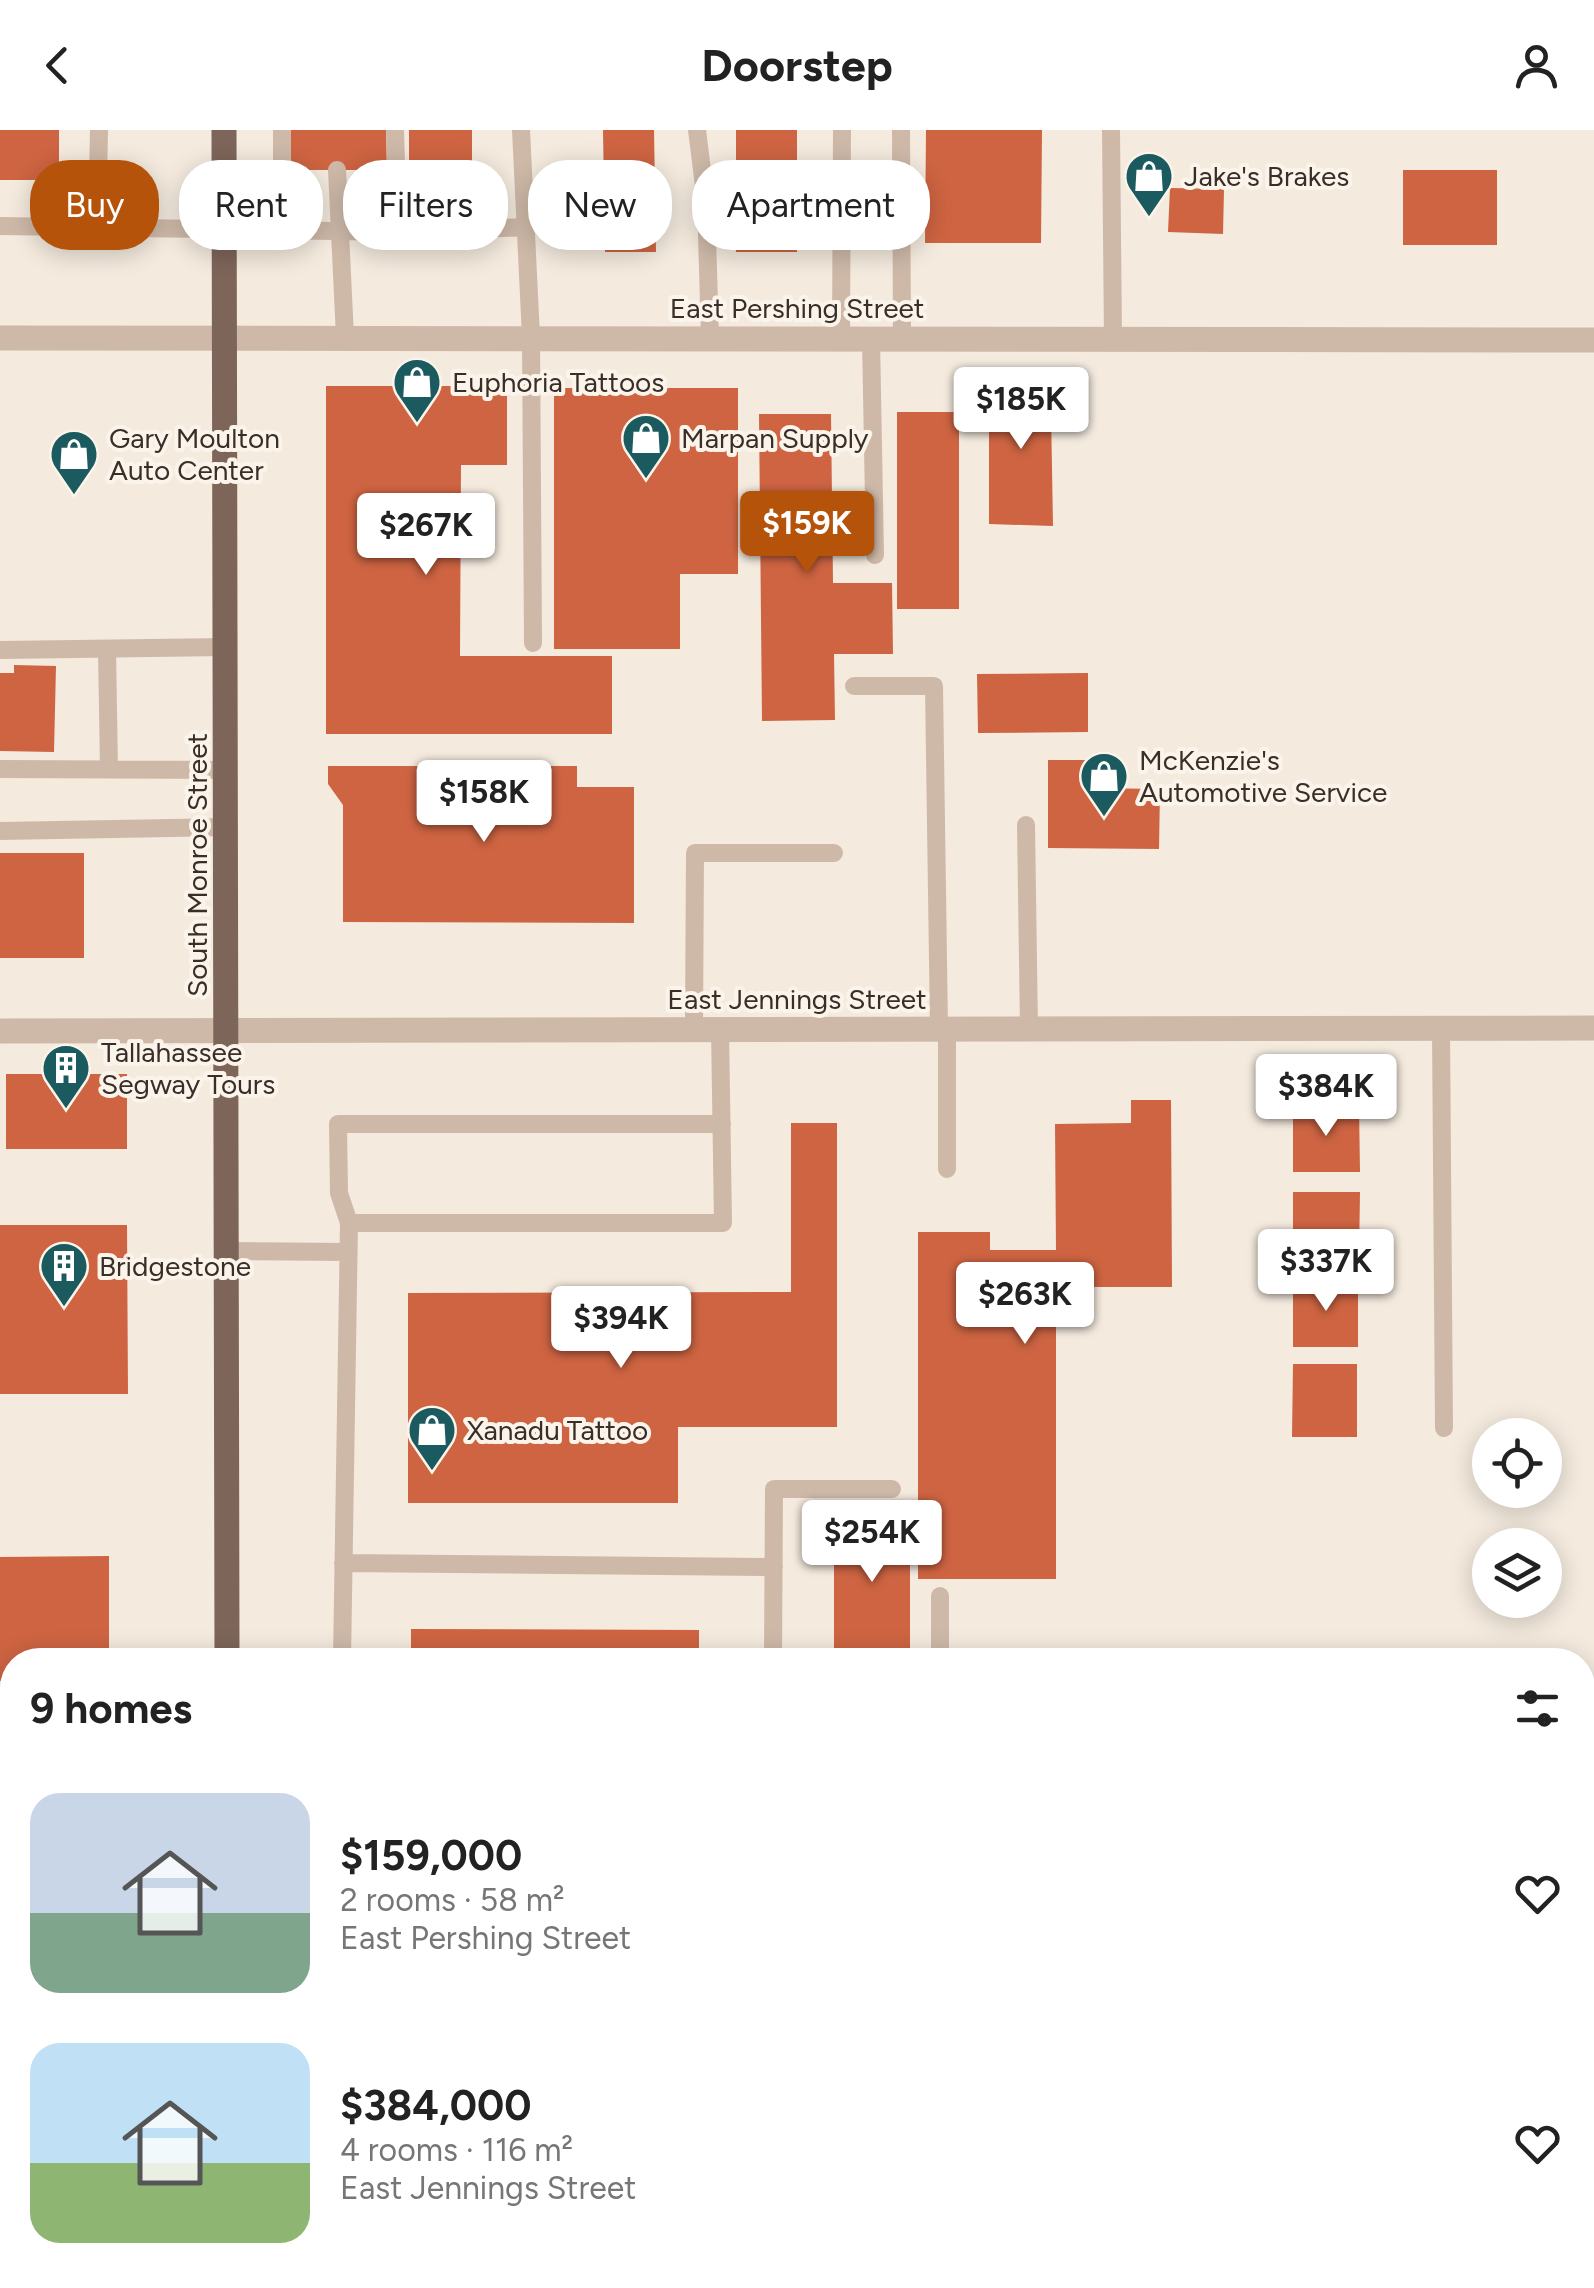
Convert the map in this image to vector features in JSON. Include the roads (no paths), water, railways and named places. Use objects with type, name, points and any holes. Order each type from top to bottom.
[{"type":"main road","name":"South Monroe Street","points":[[224,130],[224,160]]},
{"type":"main road","name":"South Monroe Street","points":[[224,250],[227,1648]]},
{"type":"street","name":"East Pershing Street","points":[[0,338],[1594,340]]},
{"type":"street","name":"East Jennings Street","points":[[0,1030],[1594,1028]]},
{"type":"lane","points":[[98,130],[98,160]]},
{"type":"lane","points":[[282,130],[282,160]]},
{"type":"lane","points":[[395,130],[396,160]]},
{"type":"lane","points":[[520,130],[531,336],[532,643]]},
{"type":"lane","points":[[697,130],[706,202],[710,337]]},
{"type":"lane","points":[[841,338],[842,130]]},
{"type":"lane","points":[[901,130],[902,338]]},
{"type":"lane","points":[[1111,130],[1113,338]]},
{"type":"lane","points":[[337,170],[345,336]]},
{"type":"lane","points":[[0,226],[30,226]]},
{"type":"lane","points":[[508,228],[526,227]]},
{"type":"lane","points":[[323,231],[342,232]]},
{"type":"lane","points":[[871,338],[875,555]]},
{"type":"lane","points":[[0,650],[226,647]]},
{"type":"lane","points":[[107,649],[109,769]]},
{"type":"lane","points":[[854,686],[934,686],[947,1169]]},
{"type":"lane","points":[[0,769],[227,770]]},
{"type":"lane","points":[[1026,825],[1028,1029]]},
{"type":"lane","points":[[0,831],[228,828]]},
{"type":"lane","points":[[349,1222],[723,1222],[722,1124],[707,1029],[695,852],[834,852]]},
{"type":"lane","points":[[1441,1028],[1444,1428]]},
{"type":"lane","points":[[342,1648],[349,1222],[339,1192],[338,1124],[722,1124]]},
{"type":"lane","points":[[228,1251],[348,1252]]},
{"type":"lane","points":[[773,1648],[774,1489],[892,1489]]},
{"type":"lane","points":[[343,1563],[774,1567]]},
{"type":"lane","points":[[940,1596],[940,1648]]},
{"type":"place","name":"Jake's Brakes","points":[[1149,218]]},
{"type":"place","name":"Euphoria Tattoos","points":[[417,424]]},
{"type":"place","name":"Marpan Supply","points":[[646,480]]},
{"type":"place","name":"Gary Moulton Auto Center","points":[[74,496]]},
{"type":"place","name":"McKenzie's Automotive Service","points":[[1104,818]]},
{"type":"place","name":"Tallahassee Segway Tours","points":[[66,1110]]},
{"type":"place","name":"Bridgestone","points":[[64,1308]]},
{"type":"place","name":"Xanadu Tattoo","points":[[432,1472]]}]
